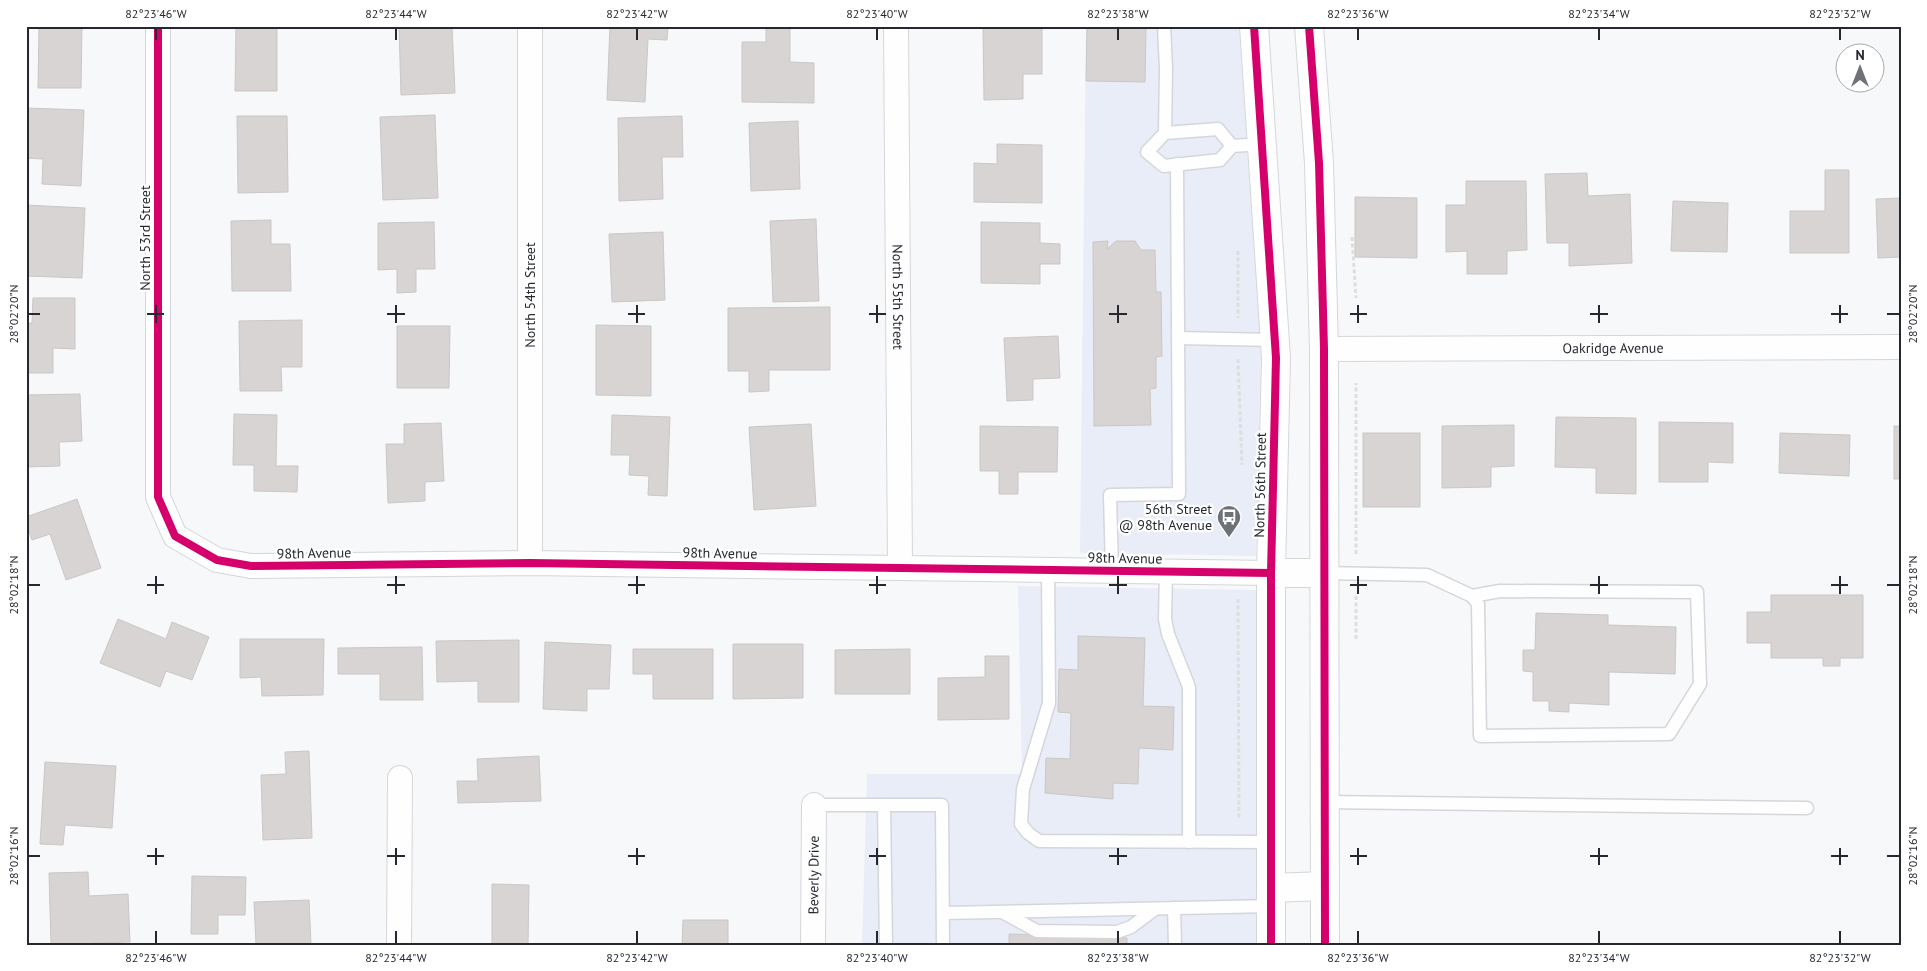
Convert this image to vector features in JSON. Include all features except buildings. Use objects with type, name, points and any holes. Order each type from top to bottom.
[{"type":"main road","name":"North 56th Street","points":[[1254,26],[1276,340],[1271,573],[1272,945]]},
{"type":"main road","points":[[1309,26],[1319,163],[1324,349],[1325,945]]},
{"type":"main road","points":[[1271,573],[1324,573]]},
{"type":"main road","points":[[1271,897],[1325,886]]},
{"type":"street","name":"North 53rd Street","points":[[158,26],[158,496],[175,536]]},
{"type":"street","name":"North 54th Street","points":[[530,26],[530,563]]},
{"type":"street","name":"North 55th Street","points":[[896,26],[900,567]]},
{"type":"street","name":"Oakridge Avenue","points":[[1324,349],[1901,346]]},
{"type":"street","name":"98th Avenue","points":[[175,536],[217,560],[251,566],[530,563],[1271,573]]},
{"type":"street","points":[[400,778],[400,945]]},
{"type":"street","name":"Beverly Drive","points":[[813,945],[814,805]]},
{"type":"lane","points":[[1164,26],[1166,68],[1165,133]]},
{"type":"lane","points":[[1232,146],[1218,128],[1165,133],[1147,152],[1164,166],[1220,160],[1232,146],[1262,144]]},
{"type":"lane","points":[[1112,570],[1110,495],[1179,494],[1177,164]]},
{"type":"lane","points":[[1178,338],[1276,340]]},
{"type":"lane","points":[[1048,569],[1049,703],[1023,789],[1021,824],[1028,833],[1040,841],[1271,842]]},
{"type":"lane","points":[[1166,571],[1165,619],[1168,634],[1189,687],[1189,842]]},
{"type":"lane","points":[[1324,573],[1427,575],[1472,596],[1478,604],[1480,736],[1670,734],[1700,684],[1697,592],[1500,591],[1472,596]]},
{"type":"lane","points":[[1325,802],[1807,808]]},
{"type":"lane","points":[[814,805],[942,805],[943,945]]},
{"type":"lane","points":[[884,805],[886,945]]},
{"type":"lane","points":[[943,913],[1155,909],[1271,897]]},
{"type":"lane","points":[[1174,908],[1175,945]]},
{"type":"lane","points":[[1003,912],[1037,931],[1116,932],[1131,927],[1155,909]]},
{"type":"path","points":[[1238,246],[1238,339],[1243,472]]},
{"type":"path","points":[[1238,598],[1240,842]]},
{"type":"shaded area","points":[[1086,26],[1239,26],[1261,351],[1256,556],[1080,553]]},
{"type":"shaded area","points":[[1018,586],[1256,590],[1256,945],[862,945],[867,774],[1022,774]]},
{"type":"cycle path","points":[[158,26],[158,497],[175,536],[217,560],[251,566],[530,563],[1271,573]]},
{"type":"cycle path","points":[[1254,26],[1276,358],[1271,573],[1271,945]]},
{"type":"cycle path","points":[[1309,26],[1319,163],[1324,349],[1325,945]]},
{"type":"place","name":"56th Street @ 98th Avenue","points":[[1229,538]]}]
